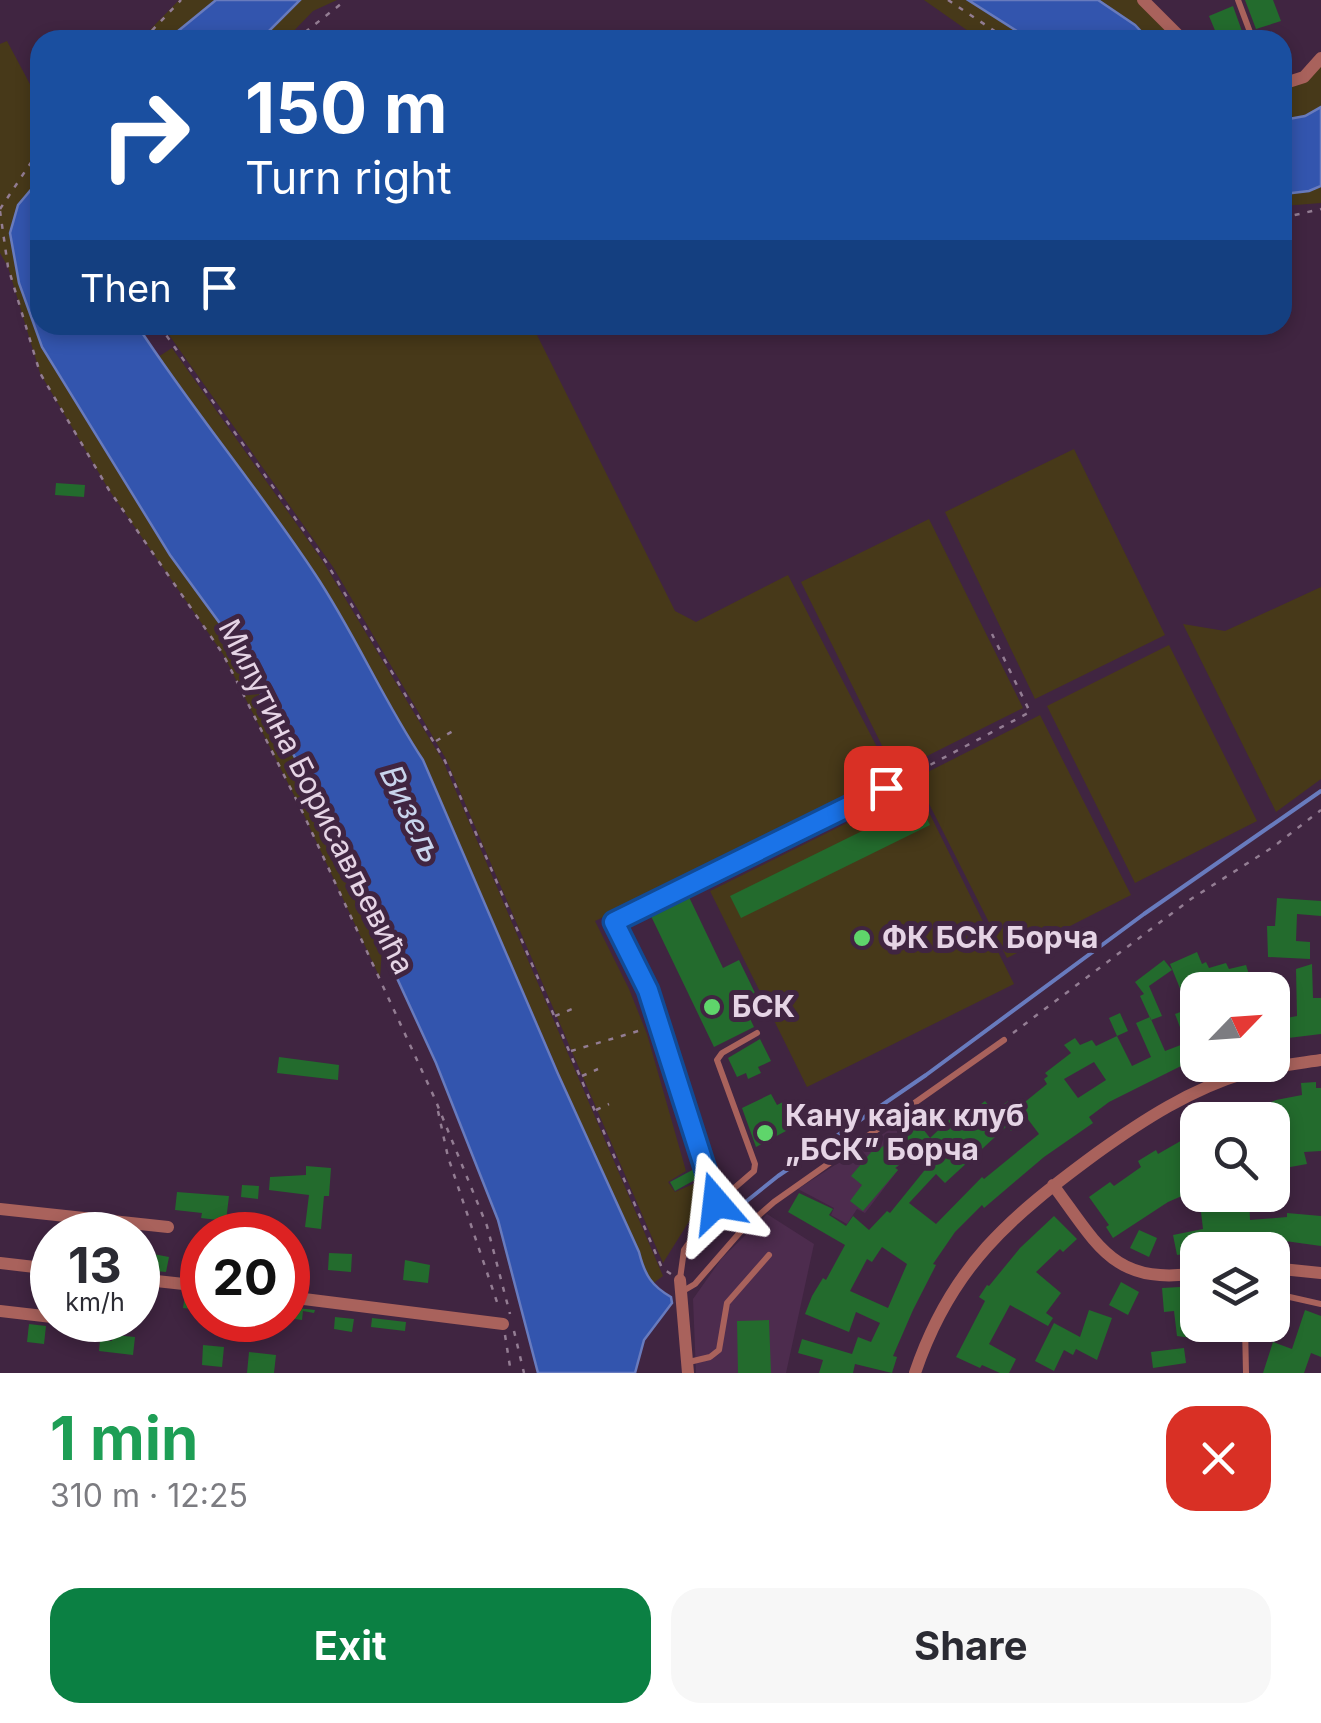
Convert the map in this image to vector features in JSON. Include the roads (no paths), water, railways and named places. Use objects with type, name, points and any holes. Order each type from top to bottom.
[{"type":"street","points":[[1143,0],[1173,30]]},
{"type":"street","points":[[1292,81],[1304,77],[1321,58]]},
{"type":"street","points":[[916,1373],[955,1287],[994,1236],[1053,1186],[1144,1120],[1190,1095],[1247,1073],[1321,1060]]},
{"type":"street","points":[[1053,1186],[1098,1245],[1116,1262],[1134,1272],[1163,1278],[1180,1276]]},
{"type":"street","points":[[0,1208],[168,1226]]},
{"type":"street","points":[[0,1263],[30,1266]]},
{"type":"street","points":[[1290,1270],[1321,1273]]},
{"type":"street","points":[[681,1286],[688,1367]]},
{"type":"street","points":[[310,1299],[502,1324]]},
{"type":"street","points":[[0,1311],[30,1314]]},
{"type":"lane","points":[[1238,0],[1250,30]]},
{"type":"lane","points":[[716,1203],[648,990],[614,922],[886,788]]},
{"type":"lane","points":[[757,1034],[722,1052],[716,1060],[755,1168],[740,1187],[716,1203],[684,1250],[681,1286],[695,1284],[749,1223],[802,1181],[1004,1040]]},
{"type":"lane","points":[[688,1367],[719,1350],[727,1303],[768,1255]]},
{"type":"lane","points":[[1290,1298],[1321,1304]]},
{"type":"lane","points":[[1245,1342],[1246,1373]]},
{"type":"water","points":[[216,0],[300,0],[270,30],[179,30]]},
{"type":"water","points":[[968,0],[1098,0],[1140,30],[1015,30]]},
{"type":"water","points":[[1321,107],[1321,186],[1292,193],[1292,118]]},
{"type":"water","points":[[30,191],[30,314],[19,283],[10,233],[18,205]]},
{"type":"water","name":"Визељ","points":[[38,335],[144,335],[315,574],[343,620],[423,760],[647,1274],[671,1297],[672,1303],[644,1340],[635,1373],[538,1373],[498,1220],[436,1063],[299,765],[232,640],[170,555]]},
{"type":"waterway","points":[[697,1252],[733,1212],[778,1176],[926,1075],[1144,914],[1321,791]]},
{"type":"place","name":"ФК БСК Борча","points":[[862,938]]},
{"type":"place","name":"БСК","points":[[712,1007]]},
{"type":"place","name":"Кану кајак клуб „БСК” Борча","points":[[765,1133]]}]
